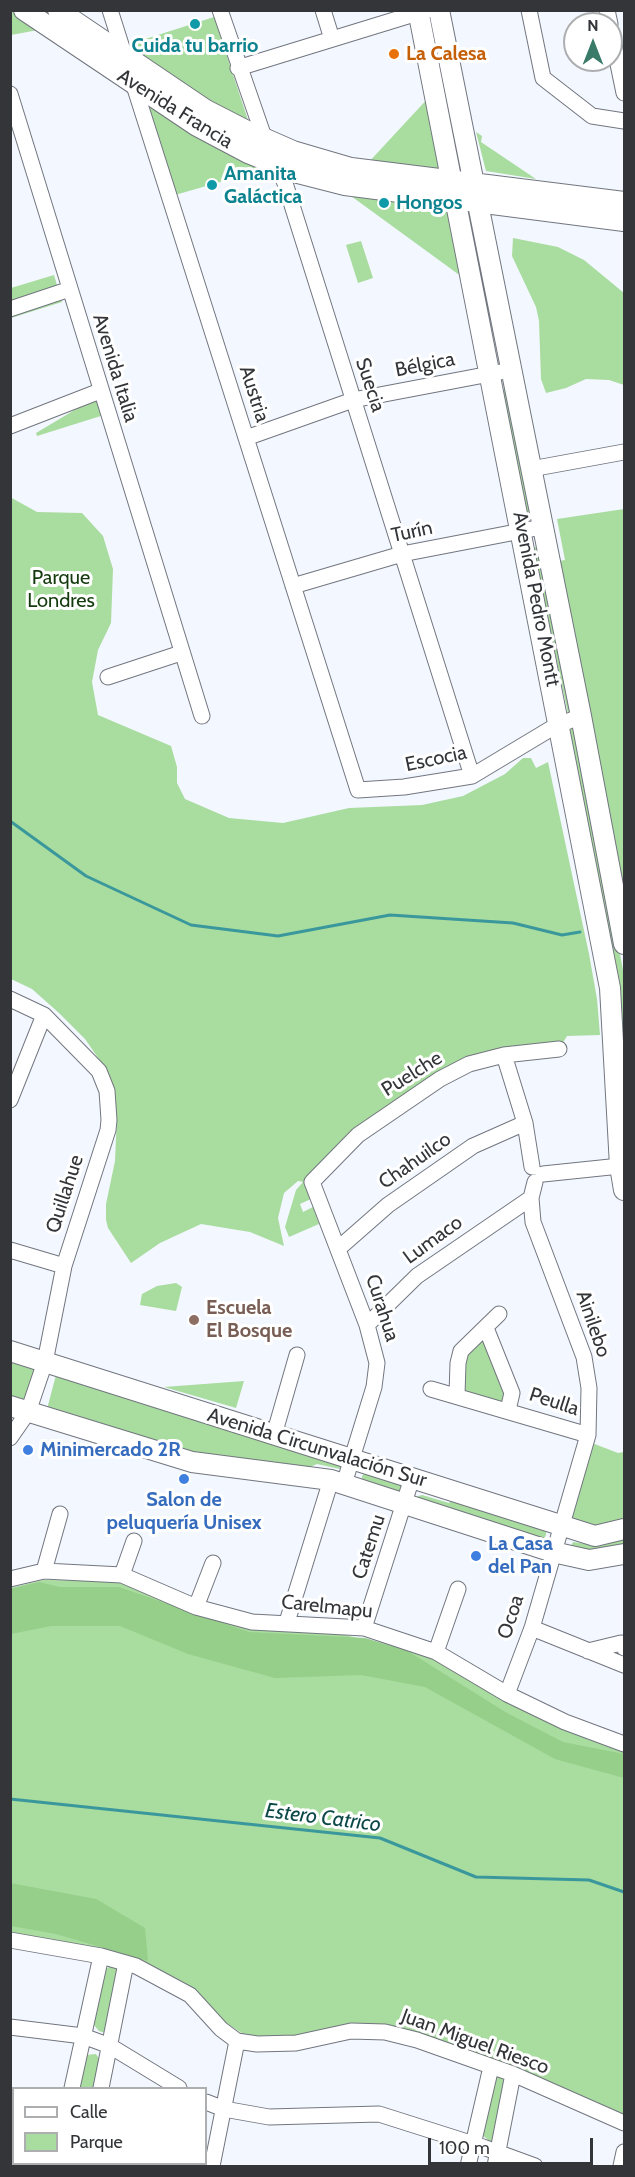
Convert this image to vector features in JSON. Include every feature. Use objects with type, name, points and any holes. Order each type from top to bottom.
[{"type":"main road","name":"Avenida Francia","points":[[24,10],[196,126],[275,164],[345,185],[453,190]]},
{"type":"main road","name":"Avenida Francia","points":[[58,10],[206,110],[265,140],[351,168],[453,190],[624,221]]},
{"type":"main road","name":"Avenida Pedro Montt","points":[[439,10],[581,716],[624,944]]},
{"type":"main road","name":"Avenida Pedro Montt","points":[[421,11],[453,190],[560,724],[610,988],[621,1097],[620,1166],[624,1190]]},
{"type":"main road","name":"Avenida Francia","points":[[475,193],[624,202]]},
{"type":"main road","name":"Avenida Circunvalación Sur","points":[[10,1351],[595,1536],[624,1529]]},
{"type":"main road","name":"Avenida Circunvalación Sur","points":[[19,1409],[192,1462],[337,1482],[553,1552],[589,1560],[624,1554]]},
{"type":"street","name":"Austria","points":[[110,10],[358,790]]},
{"type":"street","name":"Suecia","points":[[220,10],[238,68],[265,140],[285,183],[472,776]]},
{"type":"street","points":[[323,10],[332,39]]},
{"type":"street","points":[[529,10],[543,78],[592,116],[624,121]]},
{"type":"street","points":[[238,68],[421,11]]},
{"type":"street","points":[[620,72],[624,93]]},
{"type":"street","name":"Avenida Italia","points":[[10,94],[202,716]]},
{"type":"street","points":[[10,309],[70,290]]},
{"type":"street","name":"Bélgica","points":[[246,438],[353,400],[511,370]]},
{"type":"street","points":[[10,426],[100,391]]},
{"type":"street","points":[[531,469],[624,452]]},
{"type":"street","name":"Turín","points":[[293,586],[402,554],[542,527]]},
{"type":"street","points":[[108,677],[181,653]]},
{"type":"street","name":"Escocia","points":[[358,790],[404,788],[472,776],[560,724],[581,716]]},
{"type":"street","name":"Quillahue","points":[[10,999],[44,1015],[99,1071],[108,1100],[108,1130],[63,1266],[45,1362],[19,1409],[10,1438]]},
{"type":"street","points":[[11,1097],[44,1015]]},
{"type":"street","name":"Puelche","points":[[312,1182],[358,1135],[423,1089],[468,1065],[504,1055],[559,1049]]},
{"type":"street","name":"Ainilebo","points":[[504,1055],[525,1123],[536,1174],[531,1198],[533,1222],[584,1357],[589,1388],[588,1435],[553,1552]]},
{"type":"street","name":"Chahuilco","points":[[339,1248],[388,1205],[473,1146],[525,1123]]},
{"type":"street","points":[[536,1174],[620,1166]]},
{"type":"street","name":"Curahua","points":[[287,1622],[337,1482],[353,1459],[374,1387],[377,1363],[367,1325],[312,1182]]},
{"type":"street","name":"Lumaco","points":[[367,1325],[417,1276],[531,1198]]},
{"type":"street","points":[[508,1215],[533,1222]]},
{"type":"street","points":[[10,1250],[63,1266]]},
{"type":"street","points":[[457,1395],[458,1363],[461,1351],[474,1335],[486,1328],[499,1314]]},
{"type":"street","name":"Peulla","points":[[486,1328],[512,1393],[508,1410]]},
{"type":"street","points":[[274,1435],[297,1355]]},
{"type":"street","name":"Peulla","points":[[431,1389],[588,1435]]},
{"type":"street","name":"Catemu","points":[[364,1628],[412,1478]]},
{"type":"street","points":[[44,1571],[60,1514]]},
{"type":"street","points":[[122,1575],[134,1541]]},
{"type":"street","name":"Ocoa","points":[[507,1694],[532,1628],[553,1552]]},
{"type":"street","points":[[196,1606],[213,1563]]},
{"type":"street","name":"Carelmapu","points":[[10,1579],[44,1571],[122,1575],[196,1606],[252,1622],[287,1622],[364,1628],[436,1652],[507,1694],[565,1722],[624,1744]]},
{"type":"street","points":[[436,1652],[458,1589]]},
{"type":"street","points":[[532,1628],[624,1665]]},
{"type":"street","points":[[588,1651],[621,1643],[624,1648]]},
{"type":"street","points":[[10,1940],[101,1956],[160,1977],[190,1995],[221,2029],[237,2041],[212,2166]]},
{"type":"street","points":[[72,2087],[101,1956]]},
{"type":"street","points":[[102,2087],[126,1963]]},
{"type":"street","points":[[10,2027],[84,2036],[110,2046],[177,2087]]},
{"type":"street","name":"Juan Miguel Riesco","points":[[237,2041],[257,2044],[296,2043],[351,2031],[385,2032],[417,2040],[513,2074],[624,2123]]},
{"type":"street","points":[[468,2166],[491,2067]]},
{"type":"street","points":[[496,2159],[513,2074]]},
{"type":"street","points":[[207,2102],[224,2109],[269,2117],[379,2114],[474,2144],[496,2159],[535,2166]]},
{"type":"street","points":[[621,2166],[624,2152]]},
{"type":"green space","points":[[11,11],[38,30],[11,35]]},
{"type":"green space","points":[[214,17],[248,120],[240,125],[132,51],[133,43]]},
{"type":"green space","points":[[431,95],[443,168],[432,171],[367,164]]},
{"type":"green space","points":[[155,104],[269,168],[175,195],[148,109]]},
{"type":"green space","points":[[476,132],[482,136],[481,142],[536,179],[486,171]]},
{"type":"green space","points":[[351,196],[448,208],[463,277],[458,274]]},
{"type":"green space","points":[[513,238],[558,247],[584,260],[624,293],[624,385],[609,380],[586,379],[566,388],[546,393],[541,379],[539,321],[536,307],[512,256]]},
{"type":"green space","points":[[361,241],[373,278],[358,283],[346,245]]},
{"type":"green space","points":[[54,275],[62,302],[11,318],[11,288]]},
{"type":"green space","points":[[508,389],[535,516],[528,517],[501,390]]},
{"type":"green space","points":[[98,396],[104,415],[37,436],[36,433]]},
{"type":"green space","name":"Parque Londres","points":[[10,497],[37,512],[82,513],[103,536],[113,569],[111,623],[98,650],[92,682],[98,715],[171,746],[177,767],[177,783],[185,799],[229,818],[283,823],[349,808],[422,805],[463,796],[505,774],[523,758],[531,758],[536,768],[548,762],[589,954],[597,999],[600,1035],[567,1036],[559,1049],[523,1052],[423,1089],[312,1182],[304,1182],[311,1199],[300,1204],[303,1212],[313,1207],[319,1224],[289,1237],[285,1227],[296,1190],[303,1182],[298,1181],[284,1193],[278,1218],[284,1246],[250,1232],[201,1224],[160,1243],[131,1263],[108,1228],[106,1220],[106,1204],[115,1161],[117,1115],[103,1065],[85,1039],[59,1013],[32,989],[11,979]]},
{"type":"green space","points":[[624,509],[624,936],[559,561],[565,560],[557,519]]},
{"type":"green space","points":[[542,546],[575,711],[568,714],[533,548]]},
{"type":"green space","points":[[575,721],[624,975],[624,1088],[599,885],[569,725]]},
{"type":"green space","points":[[176,1283],[182,1287],[176,1311],[140,1305],[142,1294],[157,1286]]},
{"type":"green space","points":[[484,1339],[508,1393],[503,1404],[462,1393],[462,1358]]},
{"type":"green space","points":[[11,1360],[33,1367],[38,1376],[30,1400],[23,1401],[11,1397]]},
{"type":"green space","points":[[56,1375],[341,1463],[340,1469],[317,1464],[310,1467],[194,1456],[47,1409]]},
{"type":"green space","points":[[244,1381],[236,1408],[164,1387]]},
{"type":"green space","points":[[592,1443],[618,1453],[624,1452],[624,1520],[597,1525],[580,1524],[571,1520],[570,1513]]},
{"type":"green space","points":[[366,1472],[404,1483],[400,1496],[362,1482],[362,1476]]},
{"type":"green space","points":[[422,1495],[449,1503],[454,1498],[546,1529],[546,1535],[544,1539],[417,1501],[418,1496]]},
{"type":"green space","points":[[624,1534],[624,1549],[597,1555],[570,1548],[573,1542],[601,1546],[603,1539]]},
{"type":"green space","points":[[43,1580],[121,1581],[187,1608],[312,1627],[428,1655],[624,1748],[624,2119],[386,2026],[278,2040],[243,2034],[135,1961],[11,1938],[10,1588]]},
{"type":"green space","points":[[39,1582],[60,1587],[119,1587],[249,1632],[365,1638],[406,1650],[507,1713],[563,1742],[624,1754],[624,1778],[555,1759],[425,1687],[361,1675],[275,1678],[188,1654],[120,1626],[51,1626],[11,1634],[10,1589]]},
{"type":"green space","points":[[10,1883],[96,1899],[145,1928],[148,1961],[56,1934],[11,1926]]},
{"type":"green space","points":[[110,1966],[118,1970],[105,2033],[99,2031],[94,2025],[104,1971]]},
{"type":"green space","points":[[96,2054],[100,2060],[95,2087],[77,2087],[86,2055]]},
{"type":"green space","points":[[501,2075],[506,2078],[497,2141],[491,2142],[482,2135],[496,2077]]},
{"type":"waterway","points":[[10,821],[86,876],[191,925],[278,936],[390,915],[513,923],[562,935],[580,932]]},
{"type":"waterway","name":"Estero Catrico","points":[[10,1799],[380,1838],[476,1877],[589,1880],[624,1892]]},
{"type":"place","name":"Cuida tu barrio","points":[[195,24]]},
{"type":"place","name":"La Calesa","points":[[394,54]]},
{"type":"place","name":"Amanita Galáctica","points":[[212,185]]},
{"type":"place","name":"Hongos","points":[[384,203]]},
{"type":"place","name":"Escuela El Bosque","points":[[194,1320]]},
{"type":"place","name":"Minimercado 2R","points":[[28,1450]]},
{"type":"place","name":"Salon de peluquería Unisex","points":[[184,1479]]},
{"type":"place","name":"La Casa del Pan","points":[[476,1556]]}]
